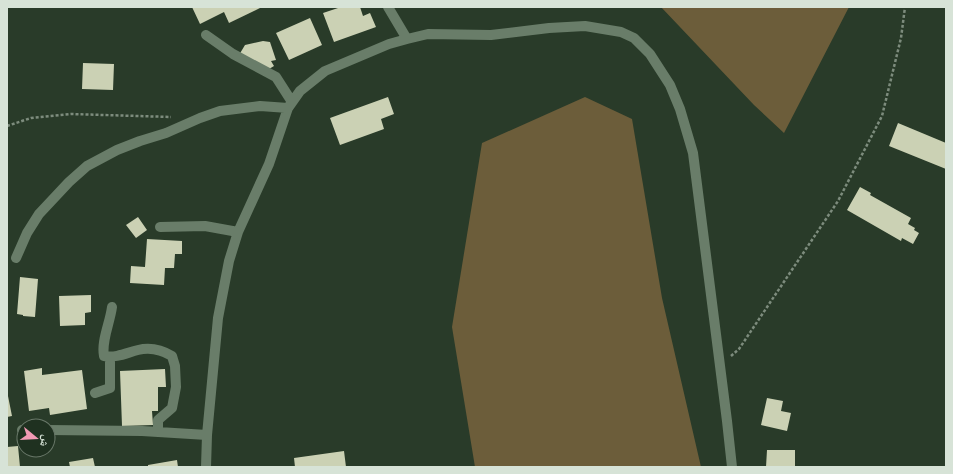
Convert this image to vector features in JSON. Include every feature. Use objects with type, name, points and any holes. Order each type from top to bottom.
[{"type":"street","points":[[388,7],[407,39]]},
{"type":"street","points":[[206,467],[207,435],[218,318],[229,261],[238,232],[269,164],[290,105],[300,91],[325,71],[389,44],[428,34],[491,35],[549,28],[585,26],[621,32],[634,38],[650,54],[670,85],[693,153],[732,467]]},
{"type":"street","points":[[206,35],[233,54],[276,77],[290,105]]},
{"type":"street","points":[[16,258],[27,233],[39,214],[69,182],[87,166],[117,150],[166,133],[220,111],[260,106],[290,105]]},
{"type":"street","points":[[160,227],[205,226],[238,232]]},
{"type":"street","points":[[112,307],[103,349],[104,356],[120,356],[140,350],[146,350],[164,351],[172,356],[175,366],[176,387],[172,408],[158,420],[158,432]]},
{"type":"street","points":[[95,393],[110,388],[110,357]]},
{"type":"street","points":[[56,430],[158,432],[207,435]]},
{"type":"path","points":[[720,365],[739,349],[838,201],[882,116],[901,38],[905,7]]},
{"type":"path","points":[[7,126],[31,118],[71,114],[177,117]]},
{"type":"shaded area","points":[[661,7],[849,7],[784,133],[754,105]]},
{"type":"shaded area","points":[[585,97],[632,119],[662,298],[701,467],[475,467],[452,327],[482,143]]},
{"type":"building","points":[[192,7],[262,7],[229,23],[224,12],[200,24]]},
{"type":"building","points":[[341,7],[360,7],[363,16],[370,13],[376,27],[334,42],[323,13]]},
{"type":"building","points":[[310,18],[322,45],[289,60],[276,33]]},
{"type":"building","points":[[263,41],[270,42],[276,60],[271,61],[274,66],[269,69],[239,55],[245,45]]},
{"type":"building","points":[[83,63],[114,64],[113,90],[82,89]]},
{"type":"building","points":[[388,97],[394,114],[381,119],[384,129],[340,145],[330,118]]},
{"type":"building","points":[[898,123],[946,143],[946,169],[889,146]]},
{"type":"building","points":[[860,187],[871,193],[870,195],[911,218],[908,224],[915,228],[914,230],[919,233],[913,244],[902,238],[901,241],[847,210]]},
{"type":"building","points":[[138,217],[147,230],[136,238],[126,225]]},
{"type":"building","points":[[147,239],[182,241],[182,254],[175,254],[174,268],[165,268],[164,285],[130,283],[131,266],[145,267]]},
{"type":"building","points":[[20,277],[38,279],[35,317],[17,314]]},
{"type":"building","points":[[91,295],[91,312],[85,313],[85,325],[60,326],[59,296]]},
{"type":"building","points":[[42,368],[42,375],[82,370],[87,409],[50,415],[49,408],[29,411],[24,371]]},
{"type":"building","points":[[165,369],[166,387],[158,387],[158,411],[152,411],[153,425],[122,426],[120,371]]},
{"type":"building","points":[[7,391],[12,416],[7,417]]},
{"type":"building","points":[[767,398],[783,401],[781,411],[791,413],[787,431],[761,425]]},
{"type":"building","points":[[16,446],[16,458],[19,458],[20,467],[7,467],[7,447]]},
{"type":"building","points":[[767,450],[795,450],[795,467],[766,467]]},
{"type":"building","points":[[344,451],[346,467],[295,467],[294,458]]},
{"type":"building","points":[[93,458],[95,467],[70,467],[69,462]]},
{"type":"building","points":[[177,460],[178,467],[148,467],[148,465]]}]
